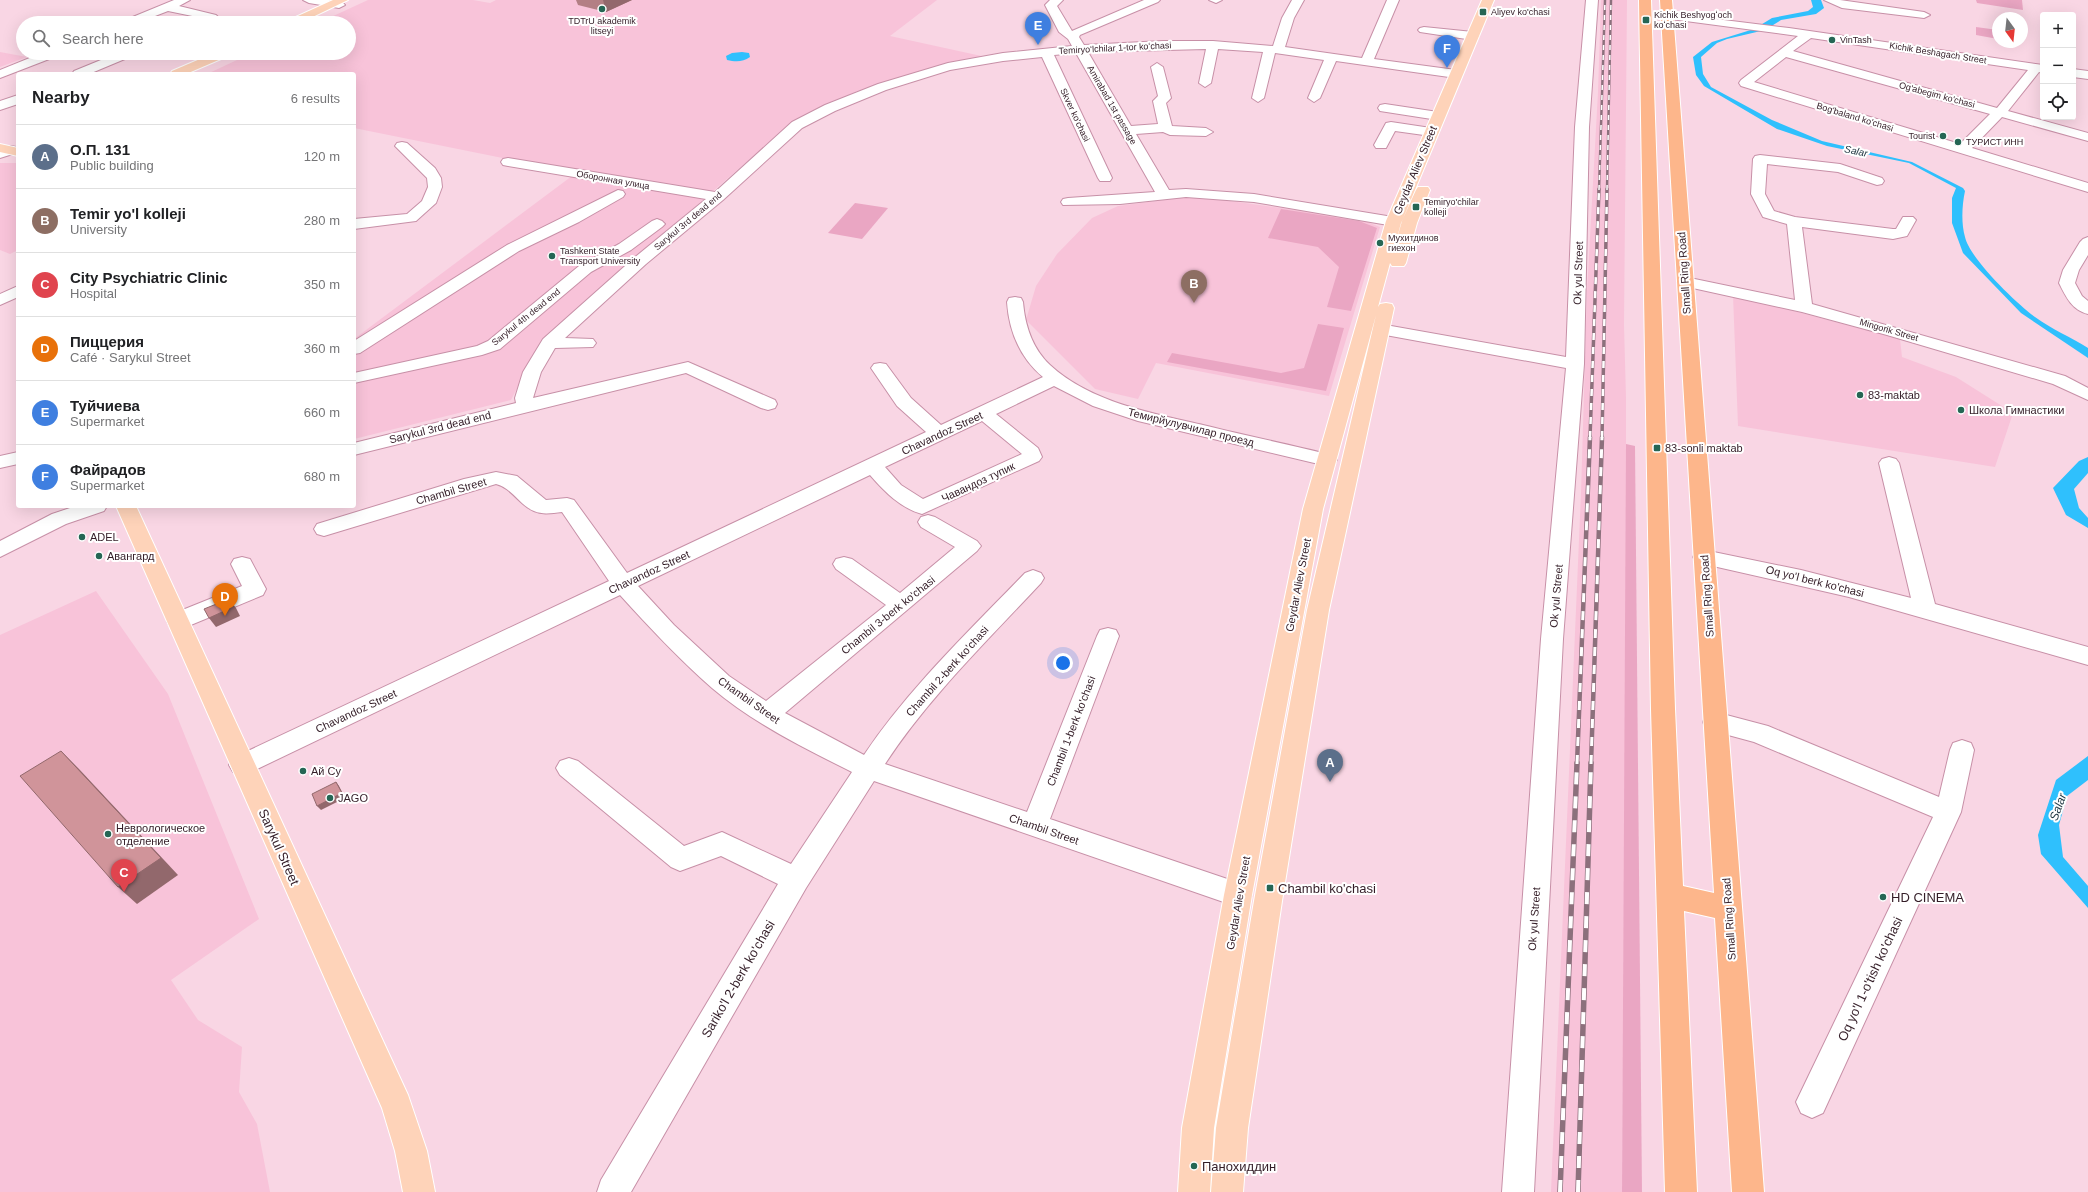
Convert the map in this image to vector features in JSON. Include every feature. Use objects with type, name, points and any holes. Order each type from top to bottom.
[{"type":"highway","name":"Small Ring Road","points":[[1656,7],[1685,282],[1748,1192]]},
{"type":"highway","points":[[1656,7],[1663,709],[1681,1192]]},
{"type":"highway","points":[[1670,895],[1728,909]]},
{"type":"main road","points":[[307,16],[338,3],[351,0]]},
{"type":"main road","points":[[313,16],[338,3]]},
{"type":"main road","name":"Geydar Aliev Street","points":[[1194,1192],[1198,1128],[1238,895],[1313,509],[1327,460],[1373,328],[1402,222],[1435,124],[1462,74],[1472,36],[1490,8]]},
{"type":"main road","name":"Geydar Aliev Street","points":[[1402,222],[1490,8]]},
{"type":"main road","points":[[181,72],[208,60]]},
{"type":"main road","points":[[192,72],[219,60]]},
{"type":"main road","name":"Geydar Aliev Street","points":[[1227,1192],[1232,1128],[1268,901],[1318,610],[1349,465],[1373,328]]},
{"type":"main road","points":[[1327,460],[1349,465]]},
{"type":"main road","name":"Sarykul Street","points":[[129,508],[242,765],[397,1106],[412,1156],[419,1192]]},
{"type":"main road","points":[[1294,606],[1318,610]]},
{"type":"main road","points":[[1238,895],[1268,901]]},
{"type":"street","points":[[145,16],[184,0]]},
{"type":"street","points":[[309,0],[338,3]]},
{"type":"street","name":"Amirabad 1st passage","points":[[1057,0],[1051,5],[1065,32],[1073,37],[1164,194]]},
{"type":"street","points":[[1073,37],[1076,33],[1154,0]]},
{"type":"street","points":[[1258,98],[1274,50],[1288,18],[1298,0]]},
{"type":"street","points":[[1367,61],[1393,0]]},
{"type":"street","name":"Ok yul Street","points":[[1518,1192],[1552,639],[1575,364],[1582,127],[1592,0]]},
{"type":"street","points":[[1830,0],[1842,5],[1924,15]]},
{"type":"street","points":[[1923,0],[1924,51]]},
{"type":"street","points":[[167,7],[208,16]]},
{"type":"street","name":"Kichik Beshagach Street","points":[[1656,7],[1741,24],[2040,68]]},
{"type":"street","points":[[1424,30],[1472,36]]},
{"type":"street","name":"Bog'baland ko'chasi","points":[[1808,34],[1745,83],[2088,188]]},
{"type":"street","name":"Temiryo‘lchilar 1-tor koʻchasi","points":[[788,132],[797,124],[813,116],[895,83],[975,62],[1046,52],[1080,49],[1151,46],[1213,46],[1332,56],[1462,74]]},
{"type":"street","points":[[1205,83],[1213,46]]},
{"type":"street","name":"Skver ko'chasi","points":[[1046,52],[1105,178]]},
{"type":"street","name":"Og'abegim ko'chasi","points":[[1785,53],[2088,137]]},
{"type":"street","points":[[1314,98],[1332,56]]},
{"type":"street","points":[[0,74],[35,60]]},
{"type":"street","points":[[83,72],[111,60]]},
{"type":"street","points":[[1157,67],[1165,98],[1158,101],[1166,128]]},
{"type":"street","points":[[1962,150],[2000,112],[2040,68]]},
{"type":"street","points":[[2076,73],[2088,75]]},
{"type":"street","points":[[0,106],[16,93]]},
{"type":"street","points":[[1385,108],[1435,124]]},
{"type":"street","points":[[1381,145],[1391,126],[1435,124]]},
{"type":"street","points":[[1126,130],[1166,128],[1170,131],[1206,132]]},
{"type":"street","name":"Sarykul 3rd dead end","points":[[526,406],[524,398],[532,372],[549,343],[640,261],[718,197],[788,132]]},
{"type":"street","points":[[356,224],[411,218],[429,203],[435,187],[434,178],[430,171],[402,146]]},
{"type":"street","points":[[1877,181],[1840,168],[1760,159],[1758,194],[1768,214],[1794,221],[1893,234],[1902,233],[1908,220]]},
{"type":"street","name":"Оборонная улица","points":[[508,162],[718,197]]},
{"type":"street","points":[[1068,202],[1120,200],[1164,194],[1186,193],[1254,198],[1402,222]]},
{"type":"street","points":[[356,348],[513,248],[574,218],[618,194]]},
{"type":"street","points":[[1794,221],[1804,307]]},
{"type":"street","name":"Sarykul 4th dead end","points":[[356,378],[482,350],[494,345],[584,269],[625,247],[657,224]]},
{"type":"street","points":[[2087,246],[2071,270],[2067,283],[2075,300],[2088,309]]},
{"type":"street","name":"Mingorik Street","points":[[1685,282],[1804,307],[2059,380],[2088,395]]},
{"type":"street","points":[[0,300],[16,292]]},
{"type":"street","name":"Темирйулувчилар проезд","points":[[1015,302],[1015,318],[1025,346],[1043,368],[1076,390],[1100,401],[1144,417],[1327,460]]},
{"type":"street","points":[[1373,328],[1575,364]]},
{"type":"street","points":[[549,343],[587,343]]},
{"type":"street","name":"Sarykul 3rd dead end","points":[[356,448],[688,367],[768,404]]},
{"type":"street","points":[[880,368],[904,402],[939,434]]},
{"type":"street","name":"Chavandoz Street","points":[[242,765],[1056,378]]},
{"type":"street","name":"Чавандоз тупик","points":[[873,466],[894,490],[922,507],[1031,458],[1031,452],[984,413]]},
{"type":"street","points":[[0,462],[16,458]]},
{"type":"street","points":[[1888,463],[1925,608]]},
{"type":"street","name":"Chambil Street","points":[[324,528],[471,484],[496,478],[510,480],[540,506],[567,505],[623,584],[666,632],[721,682],[767,714],[815,742],[869,769],[1238,895]]},
{"type":"street","points":[[0,550],[59,519],[91,508]]},
{"type":"street","name":"Chambil 3-berk ko'chasi","points":[[767,714],[901,605],[970,546],[928,522]]},
{"type":"street","name":"Oq yo'l berk ko'chasi","points":[[1704,557],[1744,564],[1925,608],[2088,656]]},
{"type":"street","points":[[178,621],[255,589],[242,564]]},
{"type":"street","points":[[844,564],[901,605]]},
{"type":"street","name":"Chambil 2-berk ko'chasi","points":[[869,769],[896,727],[960,655],[1033,578]]},
{"type":"street","name":"Chambil 1-berk ko'chasi","points":[[1034,826],[1108,636]]},
{"type":"street","points":[[1715,722],[1759,733],[1948,812]]},
{"type":"street","name":"Oq yo'l 1-o'tish ko'chasi","points":[[1812,1102],[1948,812],[1962,750]]},
{"type":"street","points":[[569,768],[680,859],[722,844],[796,880]]},
{"type":"street","name":"Sariko'l 2-berk ko'chasi","points":[[613,1192],[796,880],[869,769]]},
{"type":"shaded area","name":"Tashkent State Transport University","points":[[368,0],[473,0],[490,3],[496,0],[937,0],[890,36],[986,57],[857,91],[782,131],[541,341],[511,400],[356,439],[356,338],[576,173],[356,128],[356,72],[211,72],[237,60],[356,60],[356,16],[333,16]]},
{"type":"shaded area","points":[[1601,0],[1627,0],[1624,325],[1626,398],[1626,634],[1622,1192],[1551,1192],[1581,493],[1587,292],[1598,92]]},
{"type":"shaded area","points":[[1976,0],[2022,0],[2023,10],[1977,3]]},
{"type":"shaded area","points":[[1976,27],[1992,29],[1992,38],[1976,35]]},
{"type":"shaded area","points":[[0,52],[16,55],[16,60],[19,60],[0,67]]},
{"type":"shaded area","points":[[0,163],[16,163],[16,251],[10,254],[0,250]]},
{"type":"shaded area","points":[[1194,196],[1360,219],[1380,227],[1329,396],[1156,363],[1138,399],[1095,389],[1026,320],[1036,286],[1057,254],[1092,218],[1118,206]]},
{"type":"shaded area","points":[[855,203],[888,208],[862,239],[828,233]]},
{"type":"shaded area","points":[[1281,209],[1359,221],[1377,228],[1351,311],[1327,307],[1339,267],[1318,247],[1268,238]]},
{"type":"shaded area","name":"83-maktab","points":[[1733,295],[1900,339],[1902,357],[1956,377],[2013,413],[1995,467],[1738,426]]},
{"type":"shaded area","points":[[1318,324],[1344,328],[1326,391],[1167,362],[1172,353],[1281,373],[1304,368]]},
{"type":"shaded area","points":[[1626,444],[1635,446],[1642,1192],[1622,1192]]},
{"type":"shaded area","points":[[96,591],[168,694],[259,919],[171,980],[198,1020],[242,1047],[239,1092],[257,1124],[270,1192],[0,1192],[0,635]]},
{"type":"water","name":"Salar","points":[[1811,0],[1821,0],[1824,8],[1816,14],[1781,20],[1765,30],[1727,39],[1717,43],[1701,57],[1703,74],[1711,87],[1772,120],[1822,141],[1912,162],[1963,188],[1965,191],[1962,214],[1964,232],[1975,257],[2006,291],[2035,317],[2088,348],[2088,358],[2021,313],[1963,253],[1952,223],[1952,198],[1956,188],[1909,163],[1827,146],[1777,129],[1704,86],[1696,75],[1693,57],[1712,42],[1754,29],[1772,18],[1808,11],[1813,7]]},
{"type":"water","points":[[732,53],[749,53],[750,57],[739,61],[727,60],[726,56]]},
{"type":"water","points":[[2088,457],[2088,473],[2074,489],[2079,508],[2088,518],[2088,528],[2066,515],[2053,488],[2079,461]]},
{"type":"water","name":"Salar","points":[[2088,756],[2088,780],[2067,796],[2059,825],[2063,857],[2088,886],[2088,908],[2041,854],[2038,835],[2056,780]]},
{"type":"building","points":[[229,599],[233,607],[209,618],[204,609]]},
{"type":"building","name":"Неврологическое отделение","points":[[61,751],[161,858],[118,887],[20,776]]},
{"type":"building","points":[[336,782],[342,793],[317,806],[312,794]]},
{"type":"railway","points":[[1599,190],[1605,0]]},
{"type":"railway","points":[[1607,190],[1611,0]]},
{"type":"railway","points":[[1590,438],[1599,189]]},
{"type":"railway","points":[[1602,438],[1607,189]]},
{"type":"railway","points":[[1577,764],[1590,437]]},
{"type":"railway","points":[[1591,764],[1602,437]]},
{"type":"railway","points":[[1560,1192],[1577,763]]},
{"type":"railway","points":[[1578,1192],[1591,763]]},
{"type":"place","name":"TDTrU akademik litseyi","points":[[602,9]]},
{"type":"place","name":"Aliyev ko'chasi","points":[[1483,12]]},
{"type":"place","name":"Kichik Beshyogʻoch koʻchasi","points":[[1646,20]]},
{"type":"place","name":"VinTash","points":[[1832,40]]},
{"type":"place","name":"Туйчиева","points":[[1038,45]]},
{"type":"place","name":"Файрадов","points":[[1447,68]]},
{"type":"place","name":"Tourist","points":[[1943,136]]},
{"type":"place","name":"ТУРИСТ ИНН","points":[[1958,142]]},
{"type":"place","name":"Temiryo'chilar kolleji","points":[[1416,207]]},
{"type":"place","name":"Мухитдинов гиехон","points":[[1380,243]]},
{"type":"place","name":"Tashkent State Transport University","points":[[552,256]]},
{"type":"place","name":"Temir yo'l kolleji","points":[[1194,303]]},
{"type":"place","name":"83-maktab","points":[[1860,395]]},
{"type":"place","name":"Школа Гимнастики","points":[[1961,410]]},
{"type":"place","name":"83-sonli maktab","points":[[1657,448]]},
{"type":"place","name":"ADEL","points":[[82,537]]},
{"type":"place","name":"Авангард","points":[[99,556]]},
{"type":"place","name":"Пиццерия","points":[[225,616]]},
{"type":"place","name":"Ай Су","points":[[303,771]]},
{"type":"place","name":"О.П. 131","points":[[1330,782]]},
{"type":"place","name":"JAGO","points":[[330,798]]},
{"type":"place","name":"Неврологическое отделение","points":[[108,834]]},
{"type":"place","name":"Chambil ko'chasi","points":[[1270,888]]},
{"type":"place","name":"City Psychiatric Clinic","points":[[124,892]]},
{"type":"place","name":"HD CINEMA","points":[[1883,897]]},
{"type":"place","name":"Панохиддин","points":[[1194,1166]]}]
